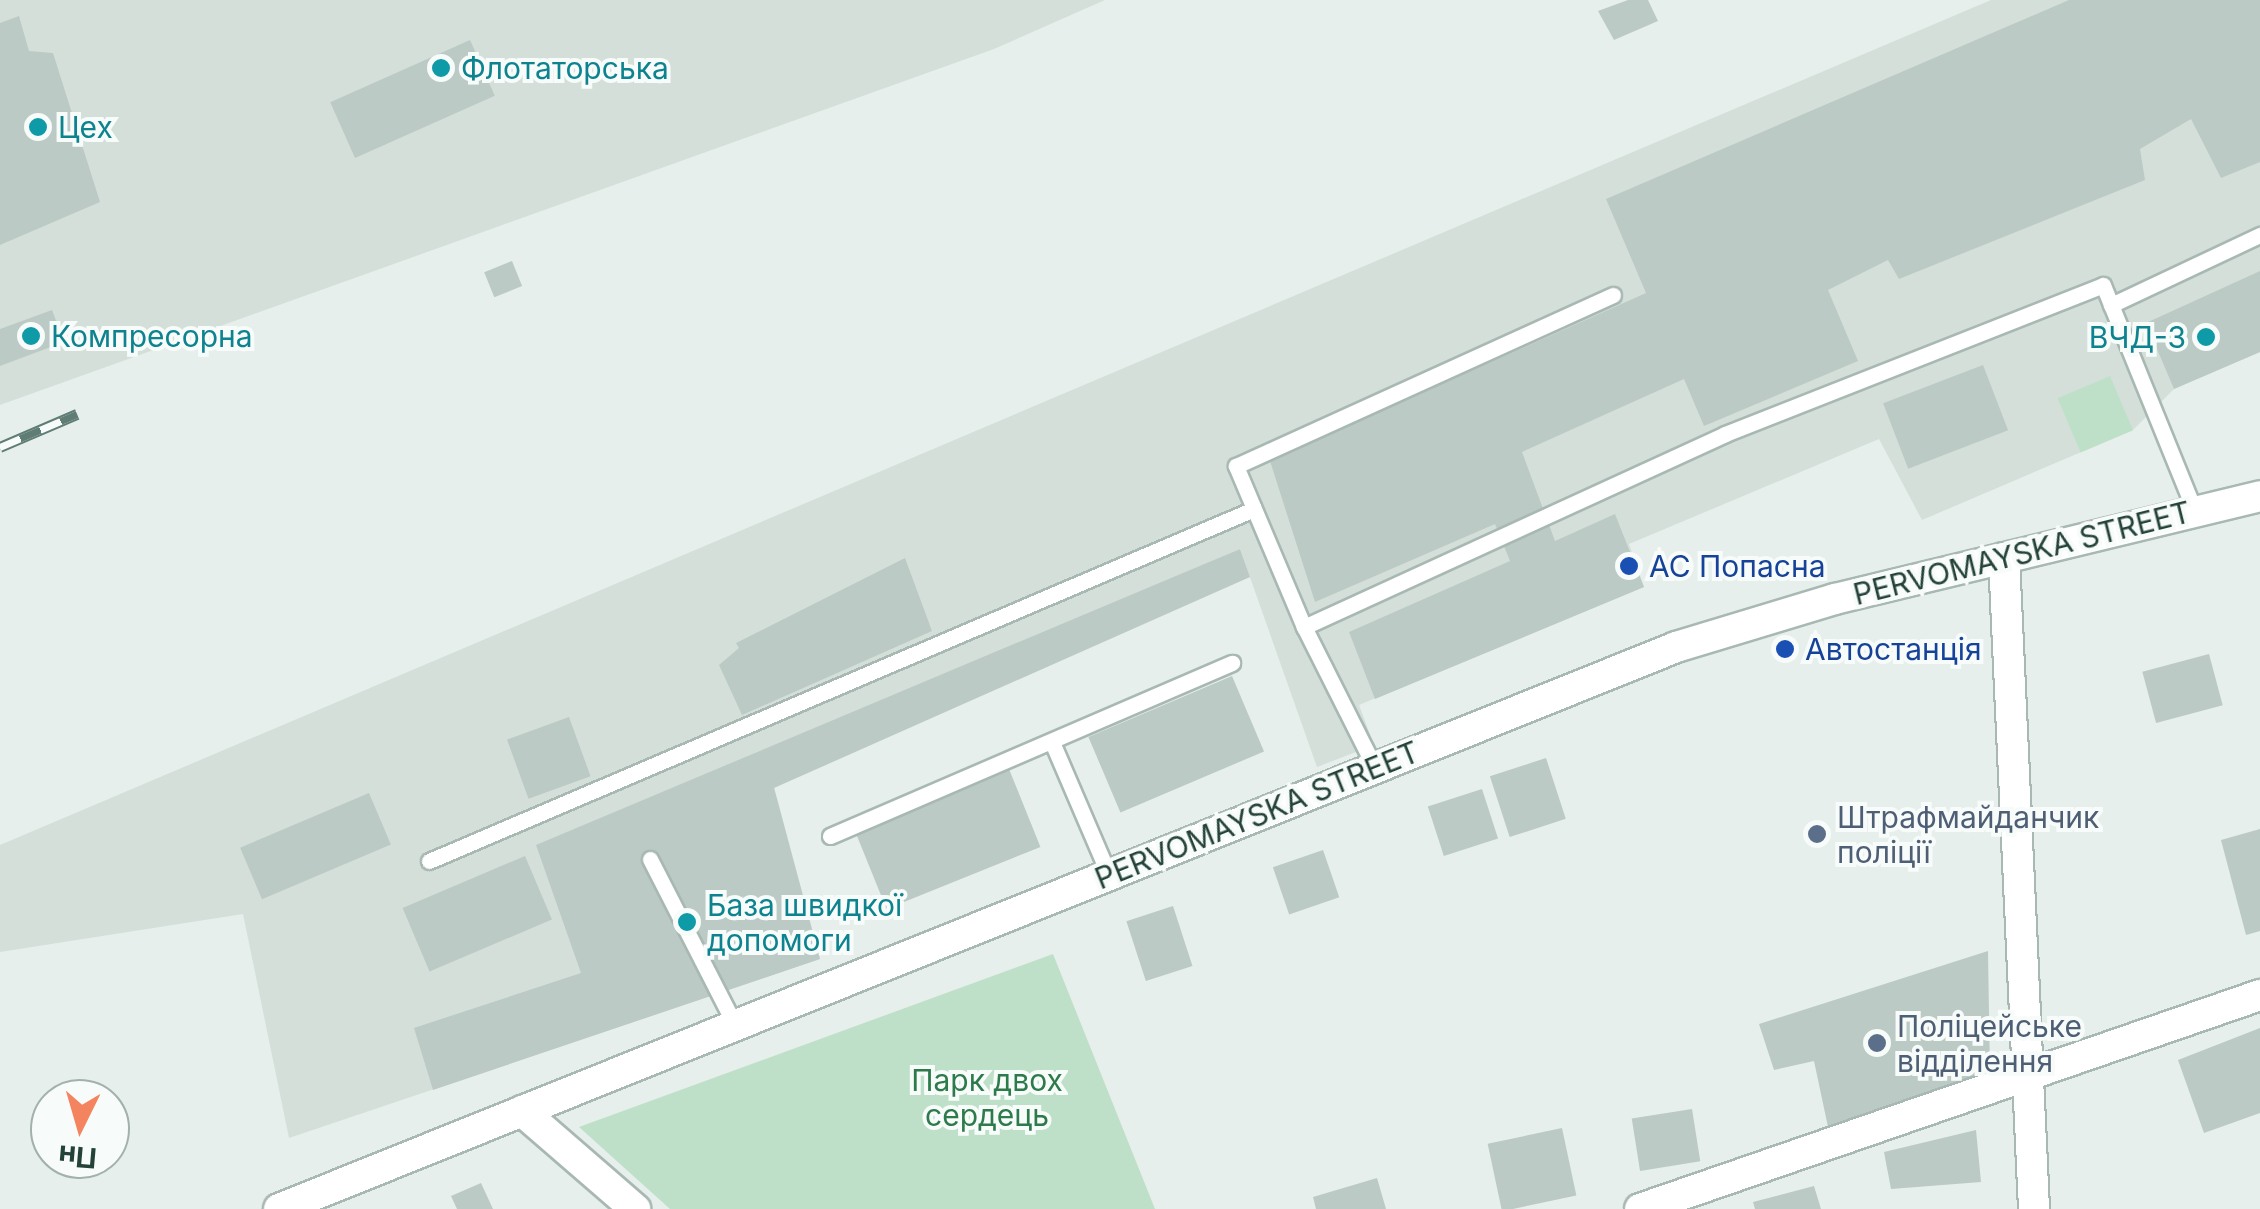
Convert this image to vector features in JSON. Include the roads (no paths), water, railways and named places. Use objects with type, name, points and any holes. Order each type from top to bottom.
[{"type":"street","name":"PERVOMAYSKA STREET","points":[[279,1209],[1676,646],[1835,598],[2260,496]]},
{"type":"street","points":[[2004,558],[2034,1209]]},
{"type":"street","points":[[1640,1209],[2260,996]]},
{"type":"street","points":[[522,1111],[635,1209]]},
{"type":"lane","points":[[2111,305],[2260,235]]},
{"type":"lane","points":[[1304,627],[1725,434],[2103,285],[2195,512]]},
{"type":"lane","points":[[1375,768],[1304,627],[1236,466],[1613,294]]},
{"type":"lane","points":[[429,861],[1254,509]]},
{"type":"lane","points":[[830,836],[1232,663]]},
{"type":"lane","points":[[1052,742],[1108,875]]},
{"type":"lane","points":[[650,859],[736,1025]]},
{"type":"railway","points":[[0,447],[77,414]]},
{"type":"place","name":"Флотаторська","points":[[441,68]]},
{"type":"place","name":"Цех","points":[[38,127]]},
{"type":"place","name":"Компресорна","points":[[31,336]]},
{"type":"place","name":"ВЧД-3","points":[[2206,337]]},
{"type":"place","name":"АС Попасна","points":[[1629,566]]},
{"type":"place","name":"Автостанція","points":[[1785,649]]},
{"type":"place","name":"Штрафмайданчик поліції","points":[[1817,834]]},
{"type":"place","name":"База швидкої допомоги","points":[[687,922]]},
{"type":"place","name":"Поліцейське відділення","points":[[1877,1043]]},
{"type":"park label","name":"Парк двох сердець","points":[[987,1097]]}]
